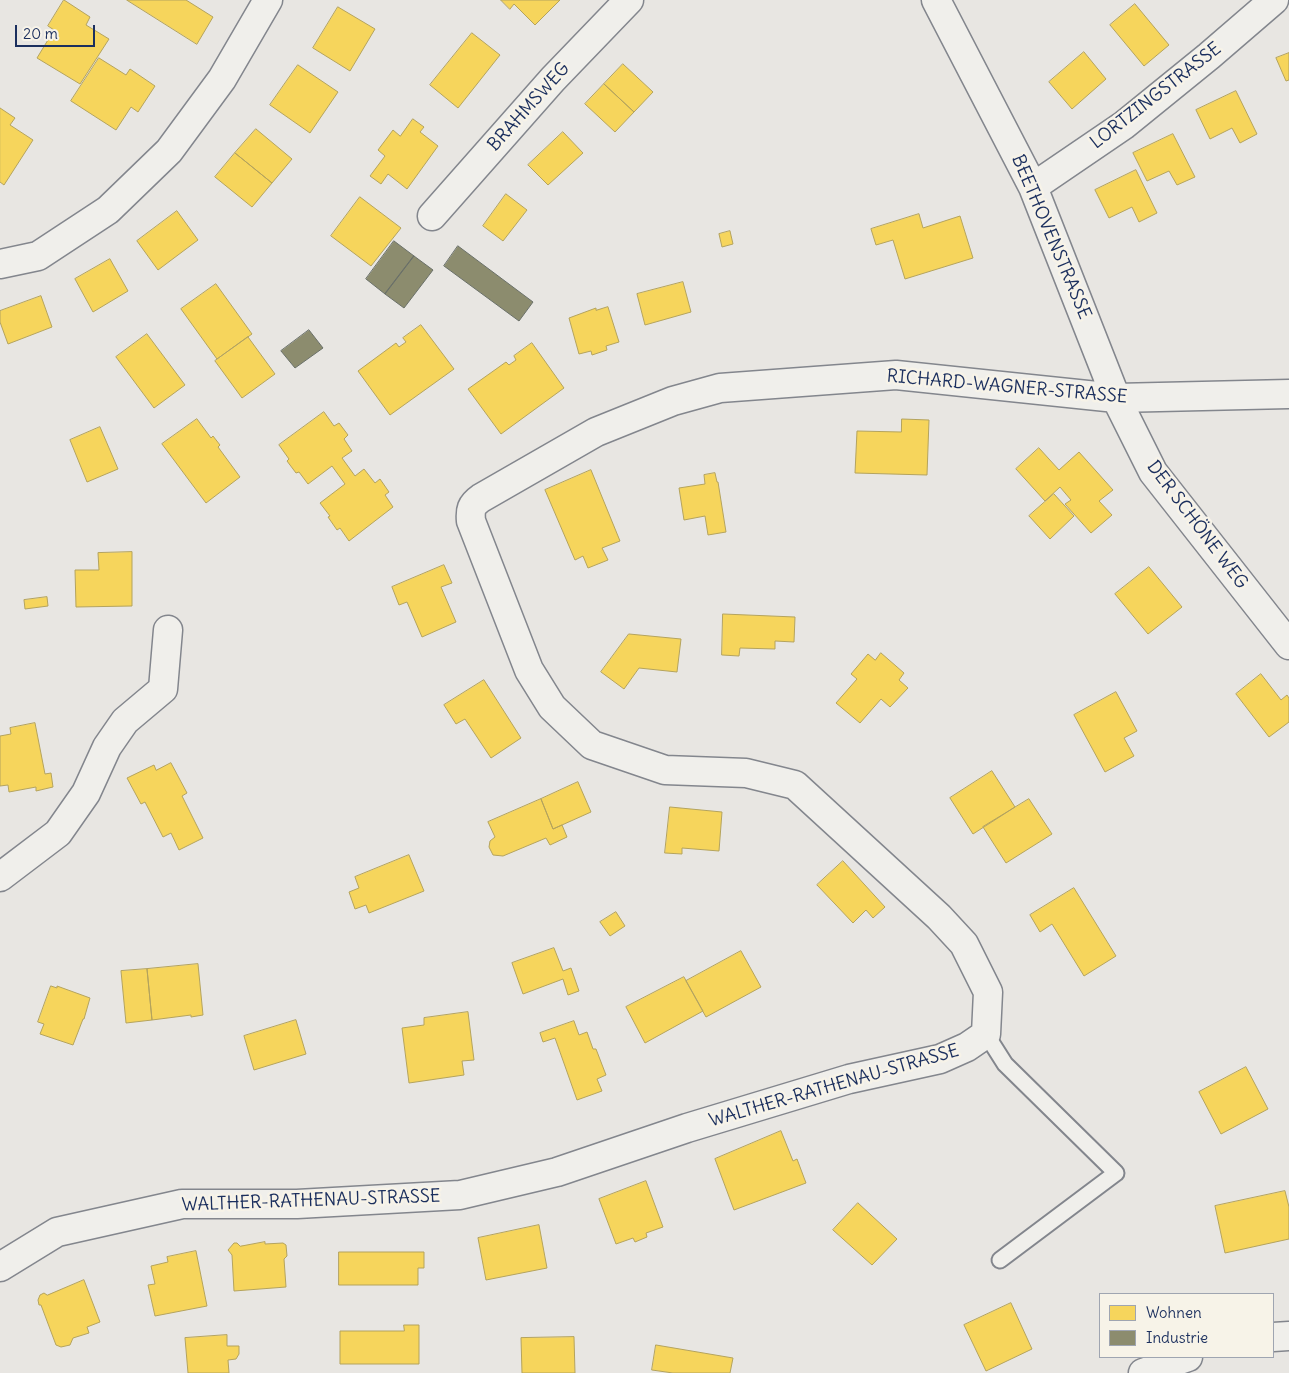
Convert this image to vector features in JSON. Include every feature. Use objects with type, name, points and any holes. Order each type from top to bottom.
[{"type":"street","points":[[0,264],[38,256],[108,210],[169,151],[222,79],[268,0]]},
{"type":"street","name":"BRAHMSWEG","points":[[432,216],[553,79],[629,0]]},
{"type":"street","name":"BEETHOVENSTRASSE","points":[[936,0],[1033,187],[1116,398]]},
{"type":"street","name":"LORTZINGSTRASSE","points":[[1033,187],[1124,125],[1274,0]]},
{"type":"street","name":"RICHARD-WAGNER-STRASSE","points":[[986,1034],[988,992],[964,944],[940,917],[795,785],[746,773],[664,770],[592,745],[552,707],[529,670],[471,521],[470,510],[474,503],[481,498],[596,432],[674,402],[720,388],[896,375],[1116,398],[1289,394]]},
{"type":"street","name":"DER SCHÖNE WEG","points":[[1116,398],[1153,472],[1289,645]]},
{"type":"street","points":[[0,877],[58,833],[86,793],[107,747],[124,721],[163,690],[168,630]]},
{"type":"street","name":"WALTHER-RATHENAU-STRASSE","points":[[0,1267],[57,1232],[182,1204],[298,1204],[460,1195],[557,1172],[687,1128],[849,1079],[940,1059],[967,1047],[986,1034]]},
{"type":"street","points":[[1274,1336],[1289,1336]]},
{"type":"street","points":[[1143,1373],[1185,1358]]},
{"type":"lane","points":[[986,1034],[1005,1064],[1116,1173],[1000,1260]]},
{"type":"building: Wohnen","points":[[64,0],[90,17],[86,25],[109,39],[80,84],[37,58],[54,30],[48,26]]},
{"type":"building: Wohnen","points":[[127,0],[186,0],[213,17],[197,44]]},
{"type":"building: Wohnen","points":[[501,0],[560,0],[535,25],[514,4],[510,9]]},
{"type":"building: Wohnen","points":[[1135,4],[1169,45],[1144,66],[1110,25]]},
{"type":"building: Wohnen","points":[[338,7],[375,29],[350,71],[313,48]]},
{"type":"building: Wohnen","points":[[472,33],[500,55],[458,108],[430,85]]},
{"type":"building: Wohnen","points":[[1084,52],[1106,79],[1072,109],[1049,82]]},
{"type":"building: Wohnen","points":[[1289,53],[1289,80],[1286,81],[1276,58]]},
{"type":"building: Wohnen","points":[[99,58],[126,75],[130,69],[155,86],[138,112],[131,107],[116,130],[71,101]]},
{"type":"building: Wohnen","points":[[623,64],[653,92],[634,112],[604,84]]},
{"type":"building: Wohnen","points":[[298,65],[338,92],[310,133],[270,105]]},
{"type":"building: Wohnen","points":[[604,84],[634,112],[615,132],[585,104]]},
{"type":"building: Wohnen","points":[[1236,91],[1257,134],[1240,143],[1232,128],[1210,139],[1196,110]]},
{"type":"building: Wohnen","points":[[0,108],[15,118],[10,125],[33,140],[4,185],[0,182]]},
{"type":"building: Wohnen","points":[[413,119],[424,127],[420,132],[438,146],[407,189],[388,174],[381,184],[370,176],[385,156],[378,150],[393,130],[400,136]]},
{"type":"building: Wohnen","points":[[256,129],[292,159],[272,183],[235,153]]},
{"type":"building: Wohnen","points":[[563,132],[583,153],[548,185],[528,165]]},
{"type":"building: Wohnen","points":[[1173,134],[1195,177],[1177,185],[1169,171],[1147,181],[1133,153]]},
{"type":"building: Wohnen","points":[[235,153],[272,183],[252,207],[215,177]]},
{"type":"building: Wohnen","points":[[1136,170],[1157,213],[1139,222],[1132,207],[1109,218],[1095,190]]},
{"type":"building: Wohnen","points":[[506,194],[527,210],[503,241],[483,226]]},
{"type":"building: Wohnen","points":[[360,197],[401,228],[371,266],[331,236]]},
{"type":"building: Wohnen","points":[[177,211],[198,240],[158,270],[137,241]]},
{"type":"building: Wohnen","points":[[919,214],[923,228],[960,216],[973,258],[905,279],[893,240],[876,245],[871,229]]},
{"type":"building: Wohnen","points":[[730,231],[733,244],[722,247],[719,234]]},
{"type":"building: Wohnen","points":[[110,259],[128,291],[93,312],[75,279]]},
{"type":"building: Wohnen","points":[[683,282],[691,312],[645,325],[637,294]]},
{"type":"building: Wohnen","points":[[216,284],[252,334],[217,359],[181,309]]},
{"type":"building: Wohnen","points":[[41,296],[52,327],[8,344],[0,322],[0,311]]},
{"type":"building: Wohnen","points":[[608,307],[619,342],[606,346],[607,350],[592,355],[591,351],[579,354],[569,318],[596,308],[596,310]]},
{"type":"building: Wohnen","points":[[421,325],[454,369],[390,415],[358,371],[396,343],[399,347],[406,342],[403,338]]},
{"type":"building: Wohnen","points":[[147,334],[185,385],[154,408],[116,357]]},
{"type":"building: Wohnen","points":[[248,337],[275,374],[242,398],[215,361]]},
{"type":"building: Wohnen","points":[[532,343],[564,388],[501,434],[468,389],[506,362],[509,365],[516,360],[514,356]]},
{"type":"building: Wohnen","points":[[324,412],[334,426],[339,423],[348,435],[344,439],[352,451],[342,458],[355,476],[364,469],[375,483],[380,479],[389,492],[385,495],[393,507],[349,541],[340,528],[337,530],[328,517],[330,516],[320,503],[345,484],[332,466],[308,484],[287,461],[289,459],[279,445]]},
{"type":"building: Wohnen","points":[[197,419],[211,438],[213,436],[220,445],[218,447],[240,477],[206,503],[162,444]]},
{"type":"building: Wohnen","points":[[902,419],[929,420],[927,475],[855,473],[857,431],[901,432]]},
{"type":"building: Wohnen","points":[[100,427],[118,469],[87,482],[70,440]]},
{"type":"building: Wohnen","points":[[1039,448],[1059,470],[1079,452],[1113,490],[1099,501],[1112,515],[1091,533],[1065,504],[1071,500],[1060,487],[1045,501],[1016,469]]},
{"type":"building: Wohnen","points":[[591,470],[620,541],[602,548],[608,560],[588,568],[583,556],[575,560],[545,490]]},
{"type":"building: Wohnen","points":[[715,473],[726,532],[708,535],[705,516],[684,520],[679,488],[705,484],[704,475]]},
{"type":"building: Wohnen","points":[[1054,494],[1074,516],[1050,539],[1029,516]]},
{"type":"building: Wohnen","points":[[132,552],[132,606],[76,607],[75,570],[99,570],[98,553]]},
{"type":"building: Wohnen","points":[[444,565],[452,583],[441,587],[456,622],[422,637],[407,602],[399,605],[392,587]]},
{"type":"building: Wohnen","points":[[1149,567],[1182,607],[1148,634],[1115,594]]},
{"type":"building: Wohnen","points":[[47,597],[48,606],[25,609],[24,600]]},
{"type":"building: Wohnen","points":[[723,614],[795,617],[794,642],[775,641],[775,649],[740,648],[739,656],[722,655]]},
{"type":"building: Wohnen","points":[[629,634],[681,639],[677,672],[639,668],[624,689],[601,672]]},
{"type":"building: Wohnen","points":[[881,653],[904,673],[899,680],[908,688],[890,707],[881,699],[860,723],[836,703],[857,679],[851,674],[868,654],[875,660]]},
{"type":"building: Wohnen","points":[[1261,674],[1281,700],[1287,695],[1289,698],[1289,722],[1269,737],[1236,694]]},
{"type":"building: Wohnen","points":[[484,680],[521,738],[491,758],[465,719],[456,724],[444,705]]},
{"type":"building: Wohnen","points":[[1116,692],[1137,731],[1124,738],[1134,756],[1105,772],[1074,715]]},
{"type":"building: Wohnen","points":[[35,723],[45,774],[51,773],[53,787],[36,791],[36,787],[9,792],[8,785],[0,786],[0,736],[11,734],[10,728]]},
{"type":"building: Wohnen","points":[[171,763],[187,793],[182,796],[203,838],[179,850],[171,833],[163,837],[145,802],[141,804],[127,778],[154,765],[156,770]]},
{"type":"building: Wohnen","points":[[992,771],[1015,807],[973,834],[950,798]]},
{"type":"building: Wohnen","points":[[578,782],[591,812],[553,829],[541,799]]},
{"type":"building: Wohnen","points":[[541,799],[553,829],[562,825],[567,837],[550,845],[546,838],[503,856],[493,855],[489,847],[490,841],[495,837],[488,822]]},
{"type":"building: Wohnen","points":[[1029,799],[1052,834],[1006,863],[983,827]]},
{"type":"building: Wohnen","points":[[670,807],[722,812],[719,851],[682,848],[682,854],[665,853]]},
{"type":"building: Wohnen","points":[[409,855],[424,891],[369,913],[366,905],[355,909],[349,892],[359,888],[355,877]]},
{"type":"building: Wohnen","points":[[843,861],[885,907],[873,918],[866,910],[853,923],[817,885]]},
{"type":"building: Wohnen","points":[[1074,888],[1116,956],[1084,976],[1052,924],[1040,932],[1030,915]]},
{"type":"building: Wohnen","points":[[616,912],[625,926],[610,936],[600,922]]},
{"type":"building: Wohnen","points":[[554,948],[563,971],[571,968],[579,991],[568,995],[563,979],[523,994],[512,963]]},
{"type":"building: Wohnen","points":[[741,951],[761,987],[706,1017],[686,981]]},
{"type":"building: Wohnen","points":[[198,964],[203,1015],[152,1020],[147,969]]},
{"type":"building: Wohnen","points":[[147,969],[152,1020],[126,1023],[121,971]]},
{"type":"building: Wohnen","points":[[684,977],[703,1011],[645,1043],[626,1007]]},
{"type":"building: Wohnen","points":[[51,986],[57,988],[57,986],[90,998],[84,1019],[73,1045],[40,1034],[44,1024],[38,1022]]},
{"type":"building: Wohnen","points":[[468,1012],[474,1060],[462,1061],[464,1075],[409,1083],[402,1028],[424,1025],[424,1018]]},
{"type":"building: Wohnen","points":[[296,1020],[306,1054],[254,1070],[244,1036]]},
{"type":"building: Wohnen","points":[[574,1021],[579,1035],[587,1032],[606,1075],[597,1079],[602,1091],[577,1100],[555,1038],[543,1042],[540,1033]]},
{"type":"building: Wohnen","points":[[1246,1067],[1268,1109],[1221,1134],[1199,1092]]},
{"type":"building: Wohnen","points":[[781,1131],[793,1161],[797,1159],[806,1183],[734,1210],[715,1159]]},
{"type":"building: Wohnen","points":[[646,1181],[663,1227],[646,1233],[647,1237],[635,1242],[633,1238],[616,1244],[599,1199]]},
{"type":"building: Wohnen","points":[[1285,1191],[1289,1207],[1289,1239],[1225,1253],[1215,1206]]},
{"type":"building: Wohnen","points":[[858,1203],[897,1239],[872,1265],[833,1230]]},
{"type":"building: Wohnen","points":[[539,1225],[547,1268],[486,1280],[478,1238]]},
{"type":"building: Wohnen","points":[[265,1242],[265,1244],[283,1243],[286,1245],[287,1256],[284,1259],[286,1287],[234,1291],[232,1255],[228,1250],[234,1243],[240,1246]]},
{"type":"building: Wohnen","points":[[196,1251],[207,1306],[155,1316],[148,1285],[155,1284],[151,1266],[168,1262],[167,1257]]},
{"type":"building: Wohnen","points":[[339,1252],[424,1252],[424,1268],[418,1268],[418,1285],[339,1285]]},
{"type":"building: Wohnen","points":[[84,1280],[100,1322],[87,1327],[89,1333],[73,1338],[70,1345],[61,1347],[56,1345],[38,1300],[40,1295],[44,1293],[47,1295]]},
{"type":"building: Wohnen","points":[[1011,1303],[1032,1349],[986,1371],[964,1325]]},
{"type":"building: Wohnen","points":[[404,1325],[419,1325],[419,1364],[340,1364],[340,1331],[404,1331]]},
{"type":"building: Wohnen","points":[[227,1335],[227,1346],[239,1346],[239,1354],[236,1359],[228,1360],[229,1373],[188,1373],[185,1338]]},
{"type":"building: Wohnen","points":[[574,1337],[575,1373],[522,1373],[521,1338]]},
{"type":"building: Wohnen","points":[[656,1345],[733,1358],[730,1373],[673,1373],[652,1370]]},
{"type":"building: Industrie","points":[[394,241],[414,256],[385,294],[366,279]]},
{"type":"building: Industrie","points":[[458,246],[533,302],[519,321],[444,266]]},
{"type":"building: Industrie","points":[[414,256],[433,270],[404,308],[385,294]]},
{"type":"building: Industrie","points":[[309,330],[323,348],[295,368],[281,351]]}]
